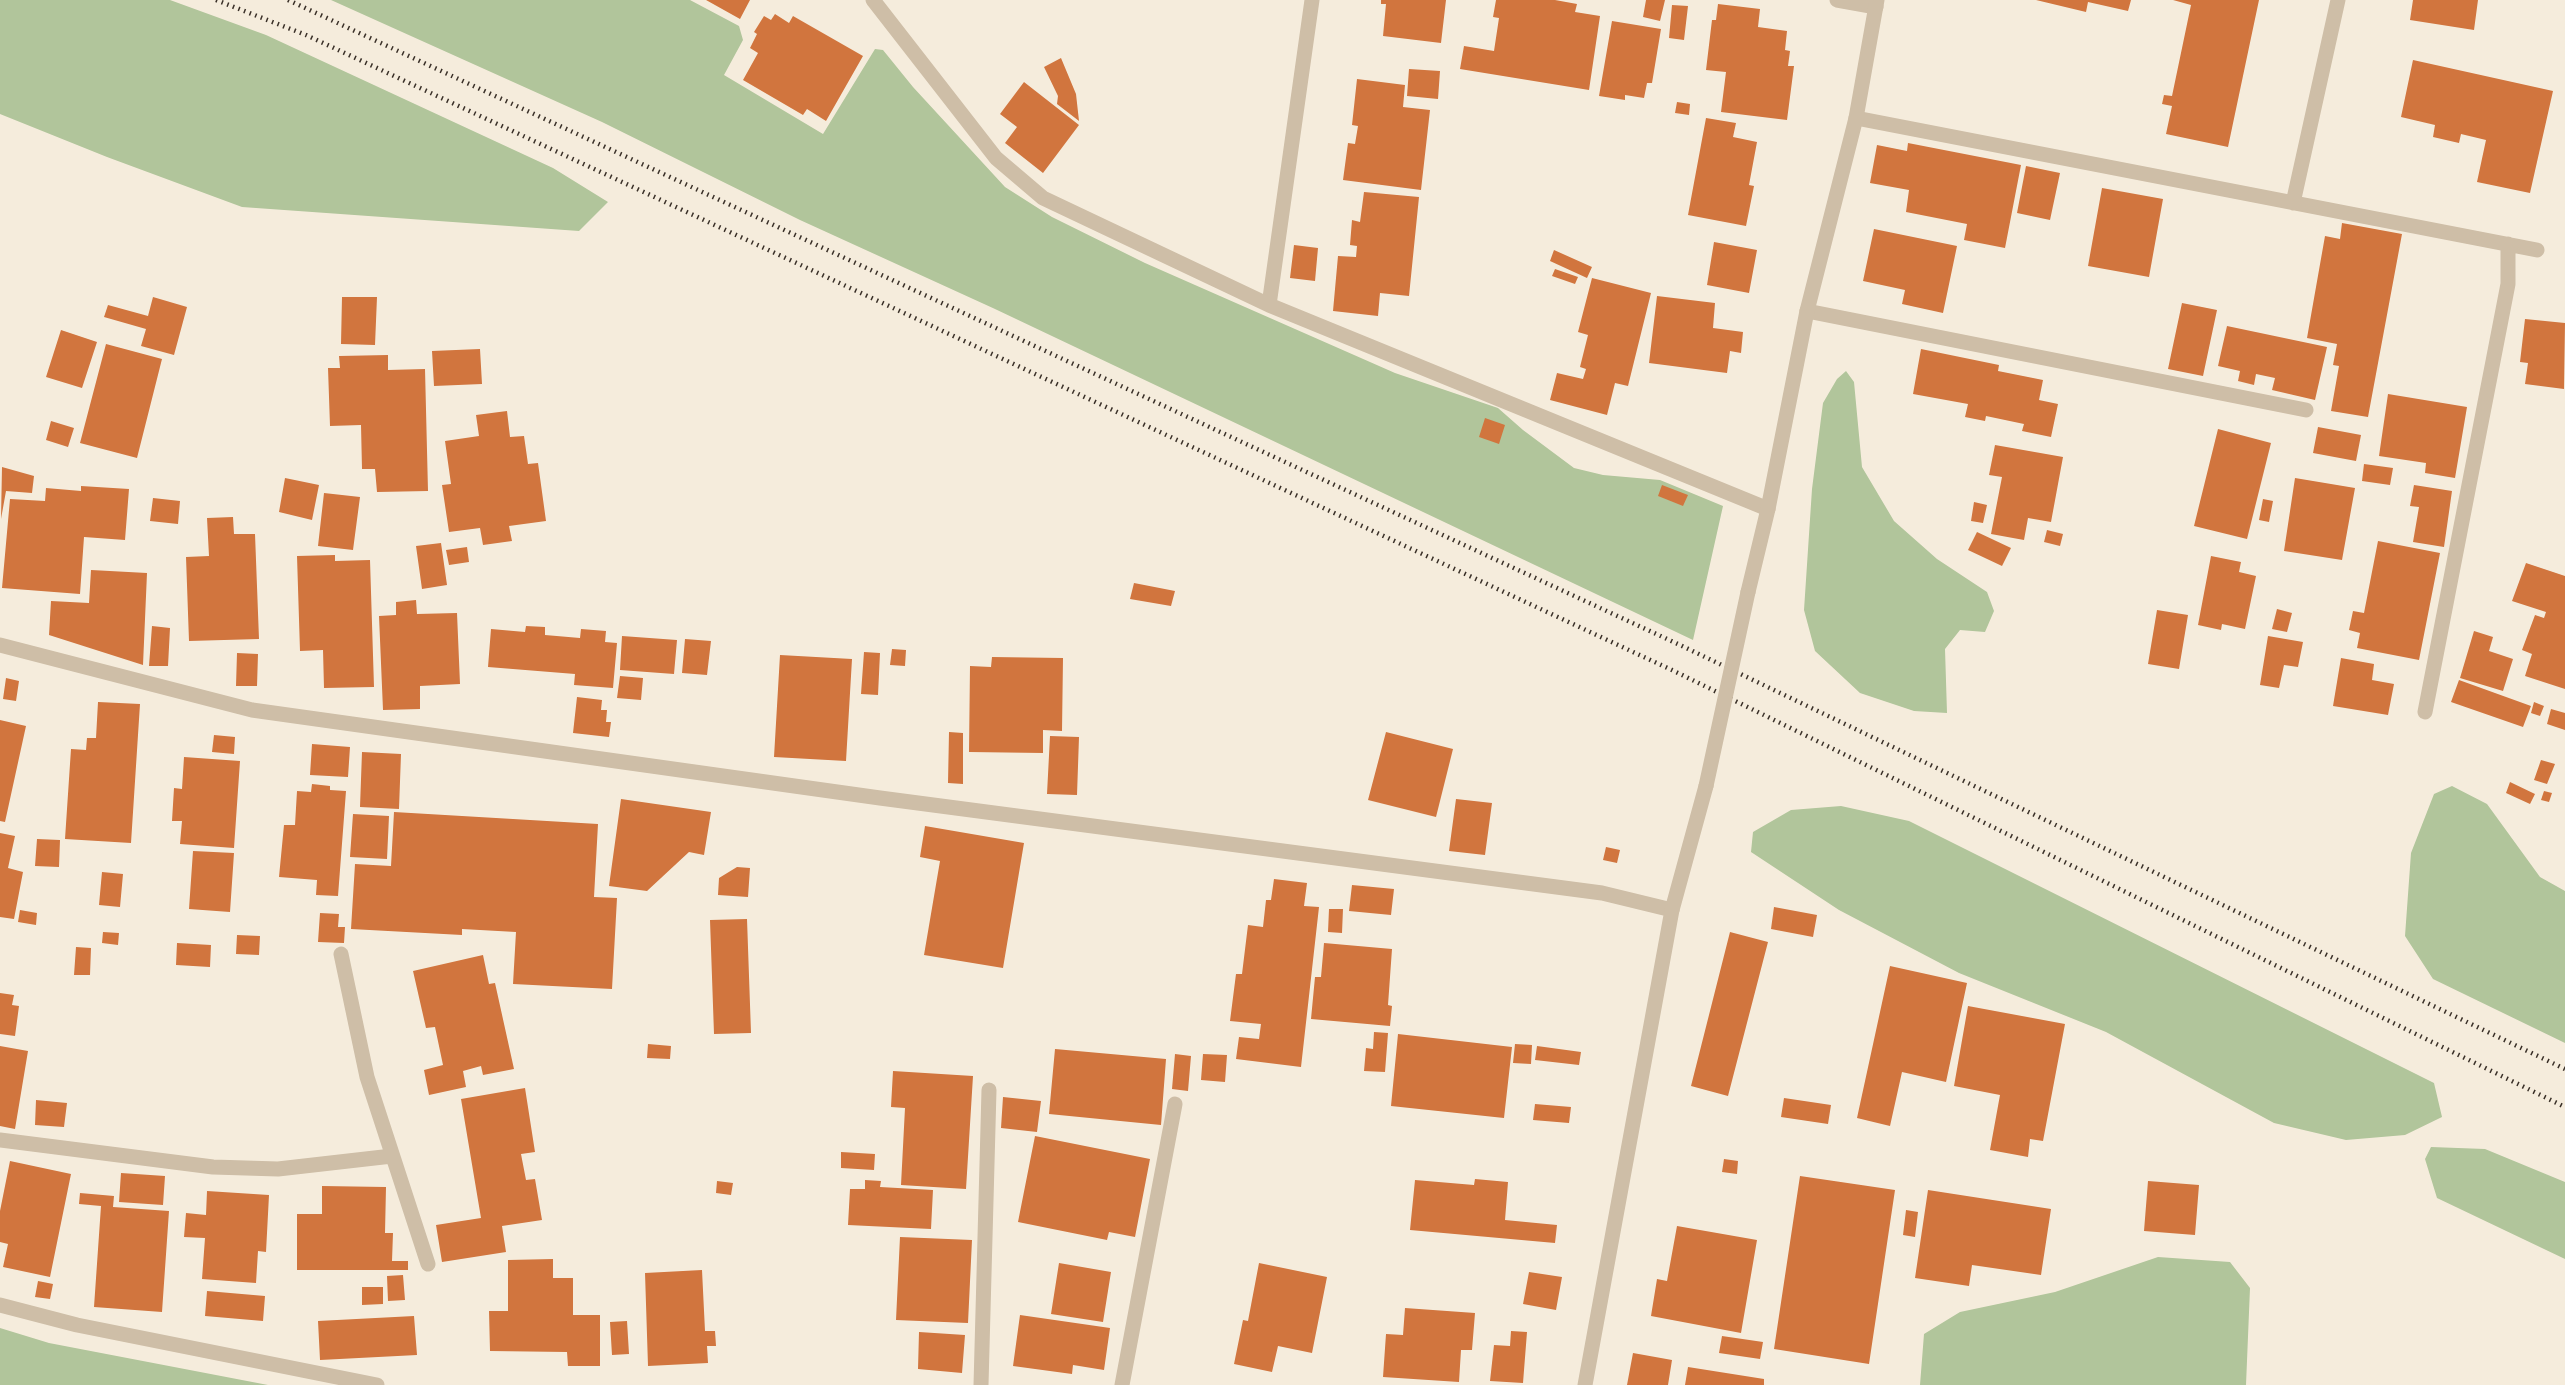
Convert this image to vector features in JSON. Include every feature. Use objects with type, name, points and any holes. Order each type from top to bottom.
[{"type":"street","points":[[873,0],[996,158],[1043,198],[1269,305],[1768,509]]},
{"type":"street","points":[[1269,305],[1312,0]]},
{"type":"street","points":[[1585,1385],[1672,910],[1706,786],[1768,509],[1807,311],[1856,118],[1876,4],[1837,0]]},
{"type":"street","points":[[2293,203],[2338,0]]},
{"type":"street","points":[[1856,118],[2537,250]]},
{"type":"street","points":[[2425,712],[2508,284],[2508,244]]},
{"type":"street","points":[[1807,311],[2307,410]]},
{"type":"street","points":[[0,645],[252,710],[892,800],[1602,894],[1672,910]]},
{"type":"street","points":[[341,954],[367,1077],[428,1264]]},
{"type":"street","points":[[981,1385],[989,1090]]},
{"type":"street","points":[[1122,1385],[1175,1104]]},
{"type":"street","points":[[0,1140],[213,1167],[278,1169],[392,1156]]},
{"type":"street","points":[[0,1305],[77,1325],[377,1385]]},
{"type":"green space","points":[[0,0],[170,0],[266,35],[553,168],[608,202],[579,231],[242,207],[0,114]]},
{"type":"green space","points":[[331,0],[690,0],[739,26],[743,40],[724,75],[823,134],[875,49],[883,50],[913,87],[1005,187],[1052,217],[1145,263],[1395,373],[1498,408],[1574,468],[1603,475],[1660,480],[1723,506],[1693,640],[995,309],[800,220],[602,122]]},
{"type":"green space","points":[[1846,371],[1854,382],[1862,467],[1894,521],[1937,559],[1987,592],[1994,611],[1985,632],[1960,630],[1945,649],[1947,713],[1914,711],[1860,693],[1815,651],[1804,610],[1812,489],[1823,403],[1837,379]]},
{"type":"green space","points":[[2452,786],[2487,804],[2540,877],[2565,891],[2565,1043],[2433,979],[2405,936],[2411,853],[2434,794]]},
{"type":"green space","points":[[1841,806],[1909,821],[2434,1083],[2442,1117],[2405,1135],[2346,1140],[2274,1123],[2106,1032],[1959,973],[1839,910],[1751,852],[1753,832],[1791,810]]},
{"type":"green space","points":[[2431,1147],[2485,1149],[2565,1182],[2565,1259],[2437,1198],[2425,1159]]},
{"type":"green space","points":[[2158,1257],[2230,1262],[2250,1288],[2246,1385],[1920,1385],[1924,1334],[1960,1312],[2055,1292]]},
{"type":"green space","points":[[0,1328],[49,1343],[268,1385],[0,1385]]},
{"type":"building","points":[[706,0],[750,0],[740,19]]},
{"type":"building","points":[[1381,0],[1446,0],[1441,43],[1383,36],[1386,4],[1381,4]]},
{"type":"building","points":[[1496,0],[1555,0],[1577,4],[1575,12],[1600,16],[1589,90],[1460,69],[1464,46],[1494,51],[1499,18],[1493,17]]},
{"type":"building","points":[[1646,0],[1665,0],[1660,21],[1643,17]]},
{"type":"building","points":[[2036,0],[2131,0],[2128,11],[2088,2],[2086,12]]},
{"type":"building","points":[[2173,0],[2259,0],[2228,147],[2166,134],[2172,106],[2162,104],[2164,95],[2172,96],[2191,5]]},
{"type":"building","points":[[2413,0],[2478,0],[2474,30],[2410,20]]},
{"type":"building","points":[[1718,4],[1760,9],[1758,27],[1787,31],[1785,50],[1790,51],[1788,66],[1794,66],[1787,120],[1721,112],[1726,72],[1706,70],[1712,20],[1716,20]]},
{"type":"building","points":[[1672,5],[1688,6],[1684,40],[1669,38]]},
{"type":"building","points":[[775,14],[789,23],[793,16],[863,56],[826,121],[807,109],[803,115],[743,80],[758,53],[750,48],[757,34],[754,32],[764,16],[771,20]]},
{"type":"building","points":[[1612,21],[1661,29],[1652,83],[1647,83],[1644,98],[1625,95],[1625,100],[1599,96]]},
{"type":"building","points":[[1061,58],[1076,94],[1079,121],[1057,104],[1058,96],[1044,67]]},
{"type":"building","points":[[2413,60],[2553,91],[2530,193],[2477,182],[2486,140],[2461,134],[2459,143],[2433,137],[2435,125],[2401,117]]},
{"type":"building","points":[[1409,69],[1440,71],[1438,99],[1407,96]]},
{"type":"building","points":[[1357,79],[1405,85],[1403,107],[1430,110],[1421,190],[1343,180],[1348,143],[1355,144],[1358,126],[1352,125]]},
{"type":"building","points":[[1024,82],[1079,125],[1043,173],[1005,143],[1017,127],[1000,114]]},
{"type":"building","points":[[1677,102],[1690,104],[1689,115],[1675,113]]},
{"type":"building","points":[[1706,118],[1736,123],[1733,137],[1757,142],[1749,185],[1754,186],[1746,226],[1688,215]]},
{"type":"building","points":[[1908,143],[2021,165],[2005,248],[1964,240],[1967,224],[1906,212],[1909,190],[1870,183],[1877,145],[1907,151]]},
{"type":"building","points":[[2026,166],[2060,173],[2050,220],[2017,213]]},
{"type":"building","points":[[2102,188],[2163,199],[2149,277],[2088,266]]},
{"type":"building","points":[[1364,192],[1419,197],[1409,296],[1380,293],[1378,316],[1333,311],[1338,256],[1356,257],[1357,246],[1350,245],[1352,220],[1360,222]]},
{"type":"building","points":[[2342,223],[2402,234],[2368,417],[2331,411],[2339,366],[2333,365],[2337,344],[2307,338],[2325,236],[2340,239]]},
{"type":"building","points":[[1874,229],[1957,246],[1943,313],[1902,304],[1905,290],[1863,281]]},
{"type":"building","points":[[1714,242],[1757,250],[1749,293],[1707,285]]},
{"type":"building","points":[[1294,245],[1318,248],[1315,281],[1290,278]]},
{"type":"building","points":[[1554,250],[1592,267],[1587,278],[1550,261]]},
{"type":"building","points":[[1555,269],[1578,277],[1575,284],[1552,276]]},
{"type":"building","points":[[1592,278],[1651,293],[1628,386],[1615,383],[1607,415],[1550,400],[1557,373],[1583,379],[1586,369],[1580,367],[1588,335],[1578,332]]},
{"type":"building","points":[[1657,296],[1715,303],[1713,328],[1743,332],[1741,353],[1730,351],[1727,373],[1649,363]]},
{"type":"building","points":[[153,297],[187,307],[174,355],[141,346],[146,329],[104,317],[108,305],[148,316]]},
{"type":"building","points":[[342,297],[377,297],[375,345],[341,344]]},
{"type":"building","points":[[2182,303],[2217,310],[2203,376],[2168,369]]},
{"type":"building","points":[[2525,319],[2565,323],[2564,389],[2525,384],[2528,363],[2520,362]]},
{"type":"building","points":[[2227,326],[2327,347],[2315,400],[2272,390],[2275,378],[2256,374],[2254,385],[2238,381],[2240,371],[2218,366]]},
{"type":"building","points":[[61,330],[97,342],[82,388],[46,377]]},
{"type":"building","points":[[106,344],[162,359],[137,458],[80,443]]},
{"type":"building","points":[[480,349],[482,384],[434,386],[432,351]]},
{"type":"building","points":[[1921,349],[1999,365],[1998,371],[2043,380],[2039,400],[2058,404],[2051,437],[2022,431],[2024,424],[1986,416],[1985,421],[1965,417],[1968,404],[1913,394]]},
{"type":"building","points":[[388,355],[388,370],[425,369],[428,491],[377,492],[375,469],[362,469],[361,425],[330,426],[328,368],[340,368],[339,356]]},
{"type":"building","points":[[2388,394],[2467,407],[2455,478],[2425,473],[2426,463],[2379,456]]},
{"type":"building","points":[[507,411],[510,437],[524,436],[528,464],[538,463],[546,521],[509,526],[512,541],[483,545],[480,528],[449,532],[442,485],[451,484],[445,441],[479,436],[476,415]]},
{"type":"building","points":[[1485,418],[1505,425],[1499,444],[1479,437]]},
{"type":"building","points":[[51,421],[74,428],[68,447],[46,440]]},
{"type":"building","points":[[2318,427],[2361,435],[2356,461],[2313,453]]},
{"type":"building","points":[[2218,429],[2271,443],[2247,539],[2194,526]]},
{"type":"building","points":[[1995,445],[2063,457],[2051,522],[2028,518],[2024,540],[1991,534],[2002,477],[1989,475]]},
{"type":"building","points":[[2364,464],[2393,468],[2390,485],[2362,481]]},
{"type":"building","points":[[2,467],[34,476],[32,493],[6,491],[1,519]]},
{"type":"building","points":[[285,478],[319,485],[312,520],[279,512]]},
{"type":"building","points":[[2295,478],[2355,488],[2342,560],[2284,551]]},
{"type":"building","points":[[1662,485],[1688,495],[1683,506],[1658,496]]},
{"type":"building","points":[[2414,485],[2452,491],[2444,547],[2413,542],[2419,507],[2410,506]]},
{"type":"building","points":[[81,486],[129,489],[125,540],[84,537],[80,594],[2,588],[10,499],[45,501],[46,488],[81,491]]},
{"type":"building","points":[[324,493],[360,497],[353,550],[318,546]]},
{"type":"building","points":[[153,498],[180,501],[178,524],[150,521]]},
{"type":"building","points":[[2263,499],[2273,501],[2269,522],[2259,520]]},
{"type":"building","points":[[1974,502],[1987,505],[1983,523],[1971,521]]},
{"type":"building","points":[[233,517],[234,534],[255,534],[259,639],[189,641],[186,557],[209,556],[207,518]]},
{"type":"building","points":[[2047,530],[2063,534],[2060,546],[2044,542]]},
{"type":"building","points":[[1977,532],[2011,548],[2002,566],[1968,550]]},
{"type":"building","points":[[2378,541],[2440,553],[2419,660],[2357,648],[2360,633],[2349,630],[2353,611],[2364,613]]},
{"type":"building","points":[[441,543],[447,585],[422,589],[416,546]]},
{"type":"building","points":[[467,547],[469,562],[449,565],[446,550]]},
{"type":"building","points":[[335,555],[335,561],[370,560],[374,687],[324,688],[323,650],[300,651],[297,556]]},
{"type":"building","points":[[2211,556],[2241,562],[2239,572],[2256,576],[2245,629],[2222,624],[2221,630],[2198,625]]},
{"type":"building","points":[[2526,563],[2565,576],[2565,689],[2525,676],[2532,654],[2522,650],[2535,615],[2544,618],[2546,612],[2512,601]]},
{"type":"building","points":[[91,570],[147,573],[143,665],[49,635],[51,601],[89,603]]},
{"type":"building","points":[[1134,583],[1175,591],[1171,606],[1130,599]]},
{"type":"building","points":[[416,600],[417,614],[457,613],[460,684],[420,686],[420,709],[383,710],[379,616],[396,615],[396,602]]},
{"type":"building","points":[[2277,609],[2292,613],[2287,632],[2272,629]]},
{"type":"building","points":[[2157,610],[2188,615],[2179,669],[2148,664]]},
{"type":"building","points":[[152,626],[170,628],[168,666],[149,666]]},
{"type":"building","points":[[526,626],[545,627],[545,635],[580,638],[581,629],[606,631],[605,642],[617,643],[613,688],[574,685],[575,674],[488,667],[491,629],[525,632]]},
{"type":"building","points":[[2474,631],[2493,637],[2489,651],[2513,659],[2503,691],[2460,678]]},
{"type":"building","points":[[622,636],[677,640],[674,674],[620,670]]},
{"type":"building","points":[[2268,636],[2303,642],[2298,667],[2284,665],[2279,688],[2260,685]]},
{"type":"building","points":[[685,639],[711,641],[707,675],[682,673]]},
{"type":"building","points":[[892,649],[906,650],[905,666],[890,665]]},
{"type":"building","points":[[864,652],[880,653],[878,695],[861,694]]},
{"type":"building","points":[[237,653],[258,654],[257,686],[236,686]]},
{"type":"building","points":[[780,655],[852,659],[846,761],[774,757]]},
{"type":"building","points":[[992,657],[1063,658],[1062,731],[1043,730],[1043,753],[969,752],[970,666],[991,667]]},
{"type":"building","points":[[2341,658],[2374,664],[2372,680],[2394,684],[2388,715],[2333,706]]},
{"type":"building","points":[[620,676],[643,678],[641,700],[617,698]]},
{"type":"building","points":[[6,678],[19,681],[16,701],[3,699]]},
{"type":"building","points":[[2459,680],[2531,706],[2523,727],[2451,702]]},
{"type":"building","points":[[577,697],[602,700],[601,710],[607,710],[606,722],[611,722],[609,737],[573,733]]},
{"type":"building","points":[[98,702],[140,704],[131,843],[65,839],[71,749],[86,750],[87,738],[96,738]]},
{"type":"building","points":[[2534,702],[2544,706],[2540,716],[2531,713]]},
{"type":"building","points":[[2551,709],[2565,713],[2565,730],[2547,724]]},
{"type":"building","points":[[0,720],[26,726],[5,822],[0,821]]},
{"type":"building","points":[[949,732],[963,733],[963,784],[948,783]]},
{"type":"building","points":[[1386,732],[1453,749],[1436,817],[1368,800]]},
{"type":"building","points":[[214,735],[235,737],[234,754],[212,752]]},
{"type":"building","points":[[1050,736],[1079,737],[1077,795],[1047,794]]},
{"type":"building","points":[[312,744],[350,747],[348,777],[310,775]]},
{"type":"building","points":[[362,752],[401,754],[399,809],[360,807]]},
{"type":"building","points":[[184,757],[240,761],[234,848],[180,844],[182,821],[172,821],[174,788],[182,789]]},
{"type":"building","points":[[2541,760],[2555,764],[2547,784],[2534,780]]},
{"type":"building","points":[[2510,782],[2535,794],[2530,804],[2506,793]]},
{"type":"building","points":[[312,784],[330,786],[330,790],[346,791],[338,896],[316,895],[317,880],[279,877],[284,825],[295,825],[297,791],[311,792]]},
{"type":"building","points":[[2544,791],[2552,793],[2549,802],[2541,800]]},
{"type":"building","points":[[621,799],[711,812],[704,855],[689,852],[647,891],[609,886]]},
{"type":"building","points":[[1456,799],[1492,803],[1485,855],[1449,851]]},
{"type":"building","points":[[394,812],[598,824],[594,897],[617,898],[612,989],[513,984],[516,932],[462,929],[462,935],[351,929],[355,864],[391,866]]},
{"type":"building","points":[[353,814],[389,816],[387,859],[350,857]]},
{"type":"building","points":[[925,826],[1024,843],[1003,968],[924,955],[940,861],[920,857]]},
{"type":"building","points":[[0,833],[15,836],[8,868],[23,872],[14,919],[0,917]]},
{"type":"building","points":[[37,839],[60,840],[59,867],[35,866]]},
{"type":"building","points":[[1606,847],[1620,850],[1617,863],[1603,860]]},
{"type":"building","points":[[193,851],[234,853],[230,912],[189,909]]},
{"type":"building","points":[[737,867],[750,868],[748,897],[718,895],[719,878]]},
{"type":"building","points":[[102,872],[123,874],[120,907],[99,905]]},
{"type":"building","points":[[1274,879],[1307,883],[1304,906],[1319,907],[1301,1067],[1236,1059],[1239,1037],[1259,1039],[1261,1024],[1230,1021],[1236,974],[1242,974],[1248,925],[1263,927],[1266,900],[1271,900]]},
{"type":"building","points":[[1352,885],[1394,889],[1391,915],[1349,911]]},
{"type":"building","points":[[1774,907],[1817,915],[1813,937],[1771,929]]},
{"type":"building","points":[[1329,909],[1343,909],[1342,933],[1328,932]]},
{"type":"building","points":[[20,910],[37,913],[36,925],[18,922]]},
{"type":"building","points":[[320,913],[339,914],[338,927],[345,927],[344,943],[318,942]]},
{"type":"building","points":[[747,919],[751,1033],[714,1034],[710,920]]},
{"type":"building","points":[[103,932],[119,933],[118,945],[102,943]]},
{"type":"building","points":[[1730,932],[1768,942],[1728,1096],[1691,1086]]},
{"type":"building","points":[[237,935],[260,936],[259,955],[236,954]]},
{"type":"building","points":[[177,943],[211,945],[210,967],[176,965]]},
{"type":"building","points":[[1324,943],[1392,949],[1388,1005],[1392,1006],[1390,1026],[1311,1019],[1315,977],[1321,977]]},
{"type":"building","points":[[76,947],[91,948],[90,975],[74,975]]},
{"type":"building","points":[[483,955],[489,984],[495,983],[514,1069],[483,1075],[481,1066],[463,1071],[466,1087],[429,1095],[424,1070],[443,1065],[435,1027],[426,1028],[413,971]]},
{"type":"building","points":[[1890,966],[1967,983],[1946,1082],[1902,1072],[1890,1126],[1857,1118]]},
{"type":"building","points":[[0,993],[14,995],[12,1005],[19,1006],[15,1036],[0,1034]]},
{"type":"building","points":[[1968,1006],[2065,1024],[2043,1141],[2030,1139],[2028,1157],[1990,1150],[2000,1095],[1954,1086]]},
{"type":"building","points":[[1374,1032],[1388,1033],[1385,1072],[1364,1071],[1366,1048],[1373,1049]]},
{"type":"building","points":[[1398,1034],[1512,1047],[1504,1118],[1391,1106]]},
{"type":"building","points":[[648,1044],[671,1046],[670,1059],[647,1058]]},
{"type":"building","points":[[1515,1044],[1532,1045],[1531,1064],[1513,1063]]},
{"type":"building","points":[[0,1046],[28,1051],[15,1129],[0,1126]]},
{"type":"building","points":[[1537,1046],[1581,1052],[1579,1065],[1535,1060]]},
{"type":"building","points":[[1055,1049],[1166,1059],[1161,1125],[1049,1114]]},
{"type":"building","points":[[1175,1054],[1191,1056],[1188,1091],[1172,1089]]},
{"type":"building","points":[[1203,1054],[1227,1055],[1225,1082],[1201,1080]]},
{"type":"building","points":[[893,1071],[973,1076],[966,1189],[901,1185],[905,1108],[891,1107]]},
{"type":"building","points":[[525,1088],[535,1152],[521,1154],[526,1180],[535,1179],[542,1220],[502,1226],[506,1252],[442,1262],[436,1225],[481,1218],[461,1099]]},
{"type":"building","points":[[1003,1097],[1041,1101],[1037,1132],[1001,1128]]},
{"type":"building","points":[[1784,1098],[1831,1105],[1828,1124],[1781,1117]]},
{"type":"building","points":[[36,1100],[67,1103],[64,1127],[35,1125]]},
{"type":"building","points":[[1535,1104],[1571,1107],[1569,1123],[1533,1120]]},
{"type":"building","points":[[1035,1136],[1150,1159],[1135,1237],[1109,1232],[1107,1240],[1018,1222]]},
{"type":"building","points":[[841,1152],[875,1154],[874,1170],[841,1168]]},
{"type":"building","points":[[1724,1159],[1738,1161],[1737,1174],[1722,1172]]},
{"type":"building","points":[[10,1161],[71,1174],[50,1277],[3,1267],[8,1244],[0,1242],[0,1211]]},
{"type":"building","points":[[121,1173],[165,1176],[163,1205],[119,1202]]},
{"type":"building","points":[[1800,1176],[1895,1190],[1869,1364],[1774,1349]]},
{"type":"building","points":[[1475,1179],[1508,1182],[1505,1220],[1557,1225],[1555,1243],[1410,1230],[1415,1180],[1474,1185]]},
{"type":"building","points":[[865,1180],[881,1181],[880,1187],[933,1190],[931,1229],[848,1225],[850,1189],[865,1189]]},
{"type":"building","points":[[717,1181],[733,1183],[731,1195],[716,1193]]},
{"type":"building","points":[[2148,1181],[2199,1185],[2195,1235],[2144,1231]]},
{"type":"building","points":[[322,1186],[386,1187],[385,1233],[393,1233],[392,1261],[408,1261],[408,1270],[297,1270],[297,1214],[322,1214]]},
{"type":"building","points":[[1928,1190],[2051,1209],[2041,1275],[1972,1265],[1969,1286],[1915,1278]]},
{"type":"building","points":[[207,1191],[269,1195],[266,1252],[258,1251],[256,1283],[202,1279],[205,1238],[184,1237],[186,1213],[206,1215]]},
{"type":"building","points":[[80,1193],[114,1196],[113,1207],[169,1211],[162,1312],[94,1307],[101,1206],[79,1204]]},
{"type":"building","points":[[1906,1210],[1918,1212],[1915,1237],[1903,1235]]},
{"type":"building","points":[[1677,1226],[1757,1240],[1741,1333],[1651,1316],[1657,1279],[1667,1281]]},
{"type":"building","points":[[900,1237],[972,1240],[968,1323],[896,1320]]},
{"type":"building","points":[[553,1259],[553,1278],[573,1278],[573,1315],[600,1315],[600,1366],[568,1366],[567,1352],[490,1351],[489,1311],[508,1311],[508,1260]]},
{"type":"building","points":[[1059,1263],[1111,1272],[1103,1322],[1051,1314]]},
{"type":"building","points":[[1259,1263],[1327,1277],[1312,1353],[1278,1346],[1272,1372],[1234,1364],[1243,1320],[1248,1321]]},
{"type":"building","points":[[702,1270],[705,1331],[715,1331],[716,1346],[707,1346],[708,1363],[648,1366],[645,1273]]},
{"type":"building","points":[[1529,1272],[1562,1277],[1556,1310],[1523,1304]]},
{"type":"building","points":[[403,1275],[405,1300],[388,1301],[387,1276]]},
{"type":"building","points":[[38,1281],[53,1284],[50,1299],[35,1297]]},
{"type":"building","points":[[362,1287],[383,1287],[383,1304],[362,1305]]},
{"type":"building","points":[[207,1291],[265,1296],[263,1321],[205,1316]]},
{"type":"building","points":[[1405,1308],[1475,1313],[1472,1350],[1461,1350],[1459,1382],[1383,1377],[1386,1334],[1403,1335]]},
{"type":"building","points":[[1020,1315],[1110,1328],[1104,1370],[1073,1365],[1072,1374],[1013,1366]]},
{"type":"building","points":[[414,1316],[417,1355],[320,1360],[318,1321]]},
{"type":"building","points":[[627,1321],[629,1354],[612,1355],[610,1322]]},
{"type":"building","points":[[1511,1331],[1527,1332],[1523,1383],[1490,1381],[1494,1345],[1510,1346]]},
{"type":"building","points":[[919,1332],[965,1335],[962,1373],[918,1369]]},
{"type":"building","points":[[1722,1336],[1763,1342],[1760,1359],[1719,1353]]},
{"type":"building","points":[[1633,1353],[1672,1360],[1668,1385],[1627,1385]]},
{"type":"building","points":[[1688,1367],[1764,1379],[1764,1385],[1685,1385]]},
{"type":"railway","points":[[216,0],[306,35],[1674,671],[2565,1107]]},
{"type":"railway","points":[[288,0],[1680,645],[2565,1069]]}]
